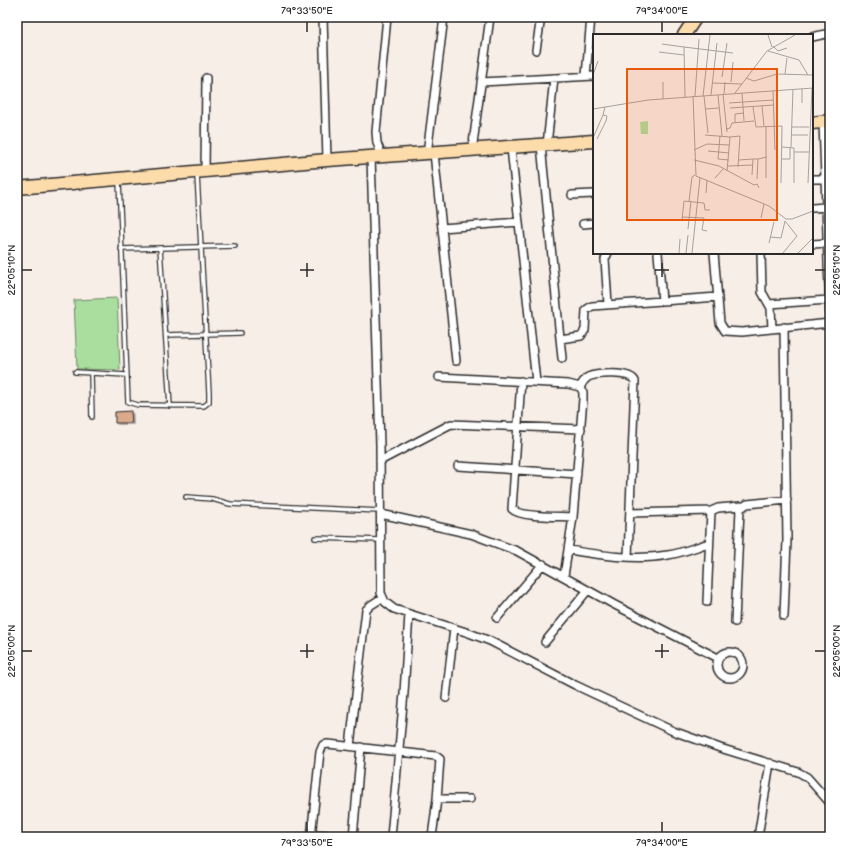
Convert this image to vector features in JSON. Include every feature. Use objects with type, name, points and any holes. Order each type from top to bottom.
[{"type":"main road","points":[[685,34],[696,17]]},
{"type":"main road","points":[[17,188],[327,160],[430,154],[593,141]]},
{"type":"street","points":[[323,17],[327,160]]},
{"type":"street","points":[[387,17],[376,132],[382,598],[388,606],[490,641],[575,685],[673,730],[720,748],[793,770],[807,777],[830,803]]},
{"type":"street","points":[[444,17],[430,154],[442,228],[456,361]]},
{"type":"street","points":[[472,151],[490,17]]},
{"type":"street","points":[[536,50],[541,17]]},
{"type":"street","points":[[586,76],[591,17]]},
{"type":"street","points":[[813,37],[830,33]]},
{"type":"street","points":[[481,82],[593,76]]},
{"type":"street","points":[[201,171],[206,78]]},
{"type":"street","points":[[554,78],[544,145],[562,358]]},
{"type":"street","points":[[822,122],[830,316]]},
{"type":"street","points":[[511,148],[536,382]]},
{"type":"street","points":[[813,180],[825,179]]},
{"type":"street","points":[[572,195],[593,194]]},
{"type":"street","points":[[813,208],[826,207]]},
{"type":"street","points":[[442,228],[519,222]]},
{"type":"street","points":[[582,224],[593,223]]},
{"type":"street","points":[[813,244],[828,243]]},
{"type":"street","points":[[608,254],[605,259],[608,304]]},
{"type":"street","points":[[658,254],[662,301]]},
{"type":"street","points":[[714,254],[720,323],[725,331],[742,332],[830,323]]},
{"type":"street","points":[[761,254],[762,292],[771,308],[772,329]]},
{"type":"street","points":[[560,339],[581,336],[586,330],[586,310],[592,306],[718,297]]},
{"type":"street","points":[[769,304],[830,300]]},
{"type":"street","points":[[784,328],[787,500],[784,616]]},
{"type":"street","points":[[580,387],[586,378],[596,375],[624,374],[632,376],[635,380],[628,557]]},
{"type":"street","points":[[439,377],[568,384],[580,387],[583,392],[581,429],[573,517],[564,576]]},
{"type":"street","points":[[521,381],[512,504],[514,511],[527,514],[573,517]]},
{"type":"street","points":[[380,461],[451,424],[581,429]]},
{"type":"street","points":[[458,466],[577,474]]},
{"type":"street","points":[[630,513],[711,511],[718,508],[787,500]]},
{"type":"street","points":[[735,622],[739,511],[741,506]]},
{"type":"street","points":[[707,602],[711,511]]},
{"type":"street","points":[[381,512],[471,534],[517,551],[718,658]]},
{"type":"street","points":[[569,550],[608,556],[667,556],[709,542]]},
{"type":"street","points":[[497,618],[543,564]]},
{"type":"street","points":[[546,642],[588,590]]},
{"type":"street","points":[[350,746],[366,610],[382,598]]},
{"type":"street","points":[[391,837],[409,614]]},
{"type":"street","points":[[446,698],[454,628]]},
{"type":"street","points":[[361,747],[353,837],[311,835],[321,748],[328,744],[361,747],[438,757],[440,764],[432,837]]},
{"type":"street","points":[[758,837],[770,763]]},
{"type":"street","points":[[437,799],[470,799]]},
{"type":"lane","points":[[118,178],[128,398],[130,403],[170,406],[204,406],[209,402],[202,246],[201,171]]},
{"type":"lane","points":[[121,249],[235,246]]},
{"type":"lane","points":[[160,248],[170,406]]},
{"type":"lane","points":[[166,335],[240,333]]},
{"type":"lane","points":[[75,372],[126,374]]},
{"type":"lane","points":[[91,373],[92,417]]},
{"type":"lane","points":[[186,497],[212,499],[230,504],[381,512]]},
{"type":"lane","points":[[315,538],[381,540]]},
{"type":"green space","points":[[117,298],[120,370],[77,369],[74,300]]},
{"type":"building","points":[[131,411],[132,423],[115,423],[115,412]]}]
